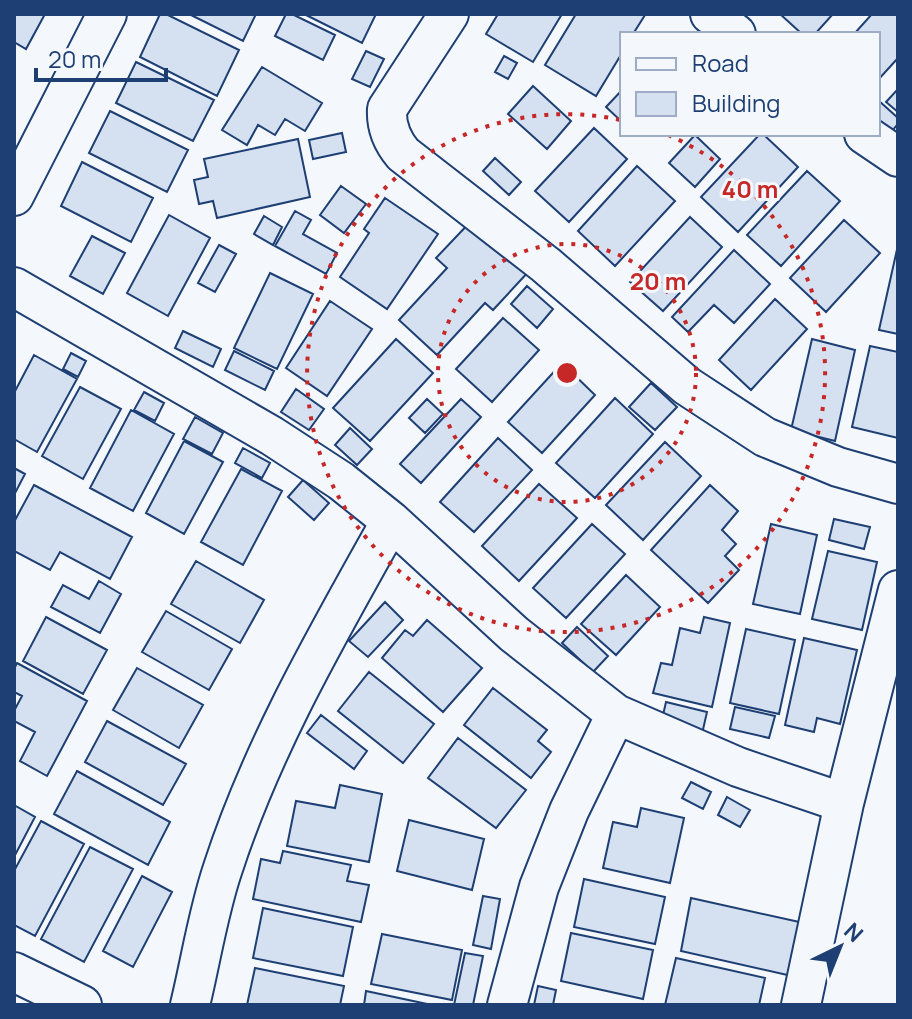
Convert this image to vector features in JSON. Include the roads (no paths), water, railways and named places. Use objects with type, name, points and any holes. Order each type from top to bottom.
[{"type":"street","points":[[14,196],[107,14]]},
{"type":"street","points":[[449,14],[387,109],[386,121],[395,145],[403,154],[546,265],[687,386],[765,437],[838,467],[898,484]]},
{"type":"street","points":[[710,14],[733,32]]},
{"type":"street","points":[[867,136],[898,157]]},
{"type":"street","points":[[14,287],[272,436],[341,481],[391,521],[514,634],[616,714],[738,767],[844,803]]},
{"type":"street","points":[[190,1005],[222,870],[251,791],[281,722],[391,521]]},
{"type":"street","points":[[801,1005],[844,803],[898,590]]},
{"type":"street","points":[[507,1005],[539,887],[569,811],[616,714]]},
{"type":"street","points":[[14,972],[82,1005]]}]
